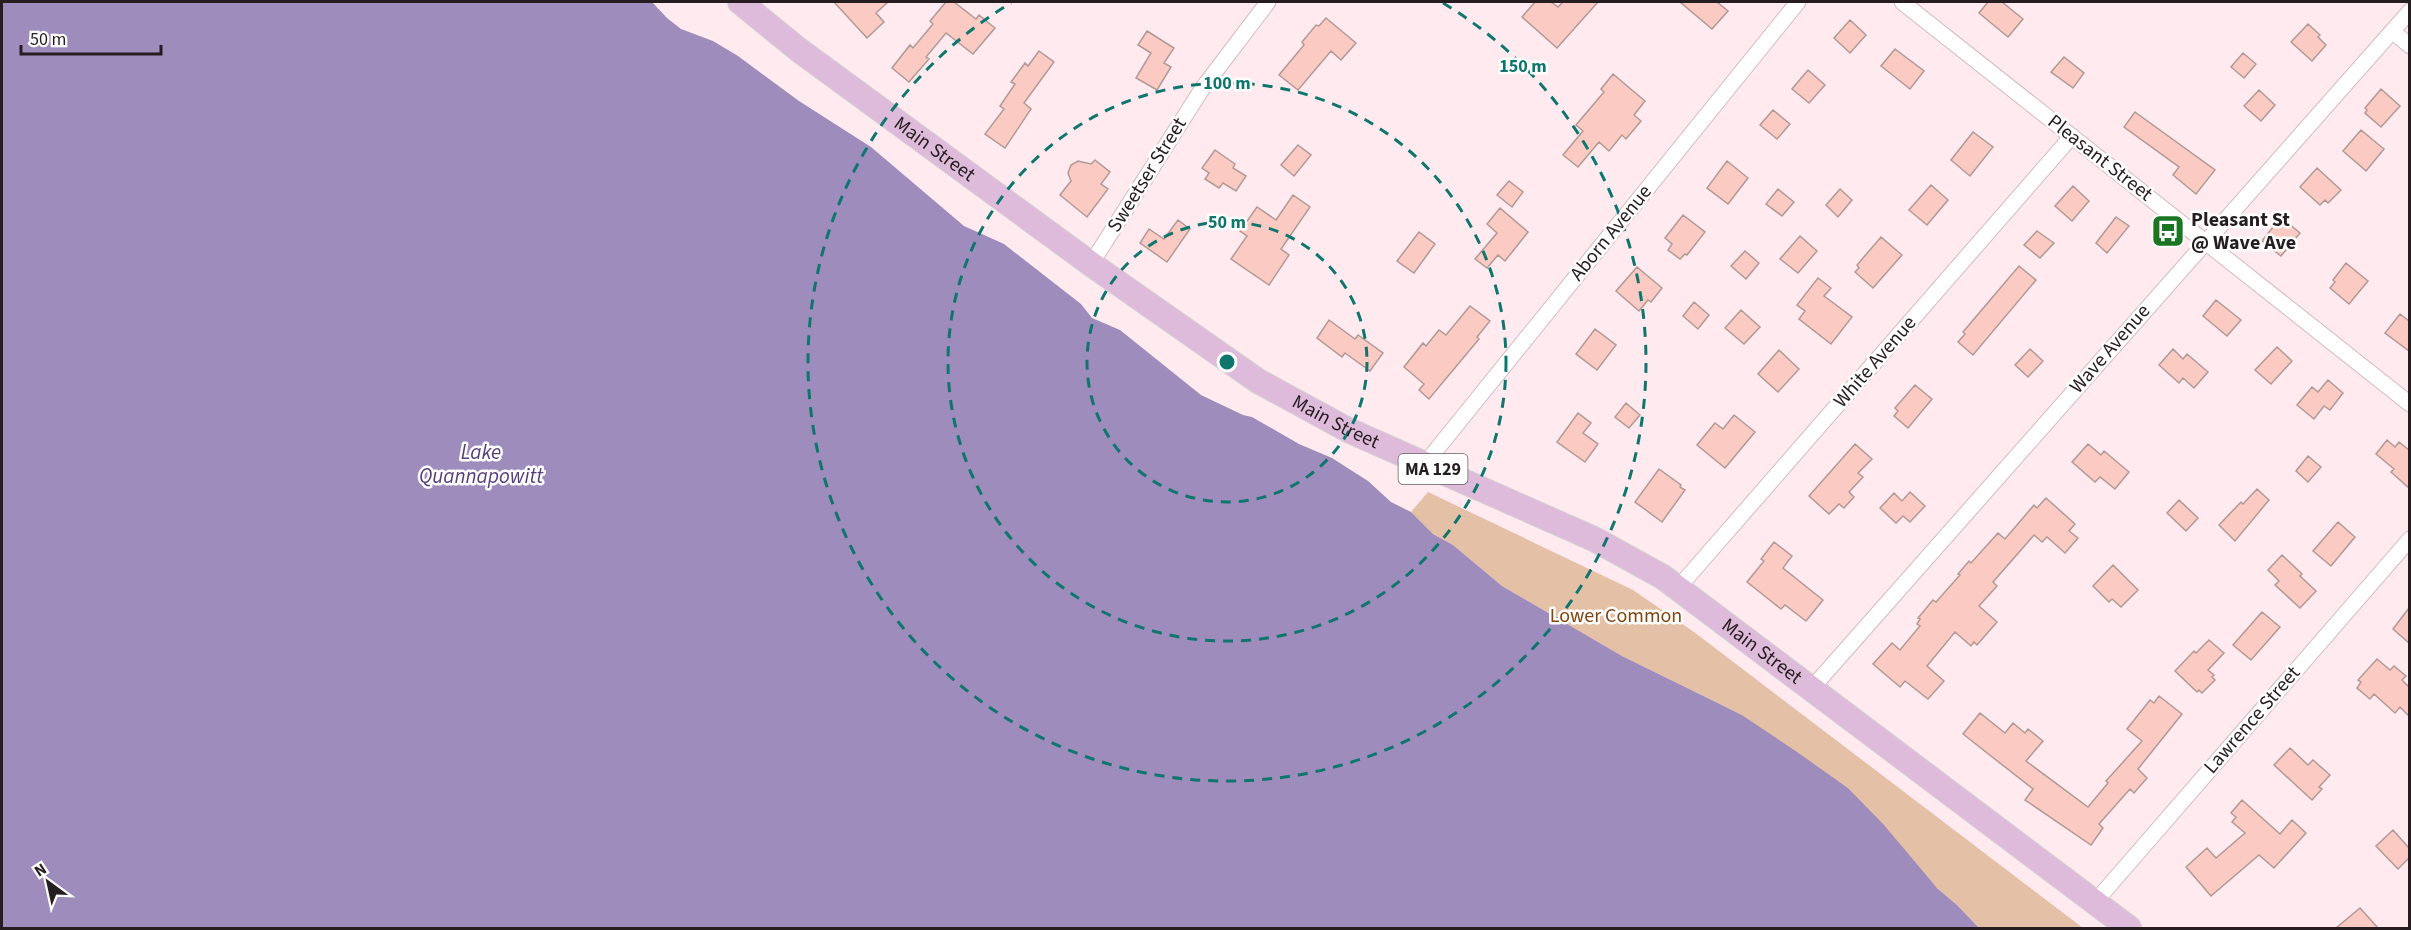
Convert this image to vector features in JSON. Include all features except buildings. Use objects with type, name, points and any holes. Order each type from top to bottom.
[{"type":"main road","name":"Main Street","points":[[740,2],[799,50],[1091,264],[1211,350],[1265,385],[1348,430],[1594,538],[1646,566],[1812,688],[2129,928]]},
{"type":"street","name":"Sweetser Street","points":[[1091,264],[1202,89],[1268,2]]},
{"type":"street","name":"Aborn Avenue","points":[[1424,465],[1798,2]]},
{"type":"street","name":"Pleasant Street","points":[[1902,2],[2409,404]]},
{"type":"street","name":"Wave Avenue","points":[[1812,688],[2409,11]]},
{"type":"street","points":[[2392,31],[2409,46]]},
{"type":"street","name":"White Avenue","points":[[1678,588],[2072,136]]},
{"type":"street","name":"Lawrence Street","points":[[2094,902],[2409,539]]},
{"type":"green space","name":"Lower Common","points":[[1428,492],[1633,590],[1694,632],[2083,928],[1979,928],[1937,888],[1848,788],[1742,715],[1622,656],[1502,586],[1453,545],[1433,534],[1411,512]]},
{"type":"water","name":"Lake Quannapowitt","points":[[2,2],[652,2],[681,29],[713,41],[738,56],[799,101],[871,147],[964,226],[1004,244],[1081,304],[1092,318],[1120,330],[1201,395],[1252,417],[1299,444],[1332,458],[1368,481],[1391,502],[1411,512],[1433,534],[1453,545],[1502,586],[1622,656],[1742,715],[1797,752],[1848,788],[1884,825],[1937,888],[1979,928],[2,928]]},
{"type":"place","name":"Pleasant St @ Wave Ave","points":[[2168,231]]}]
